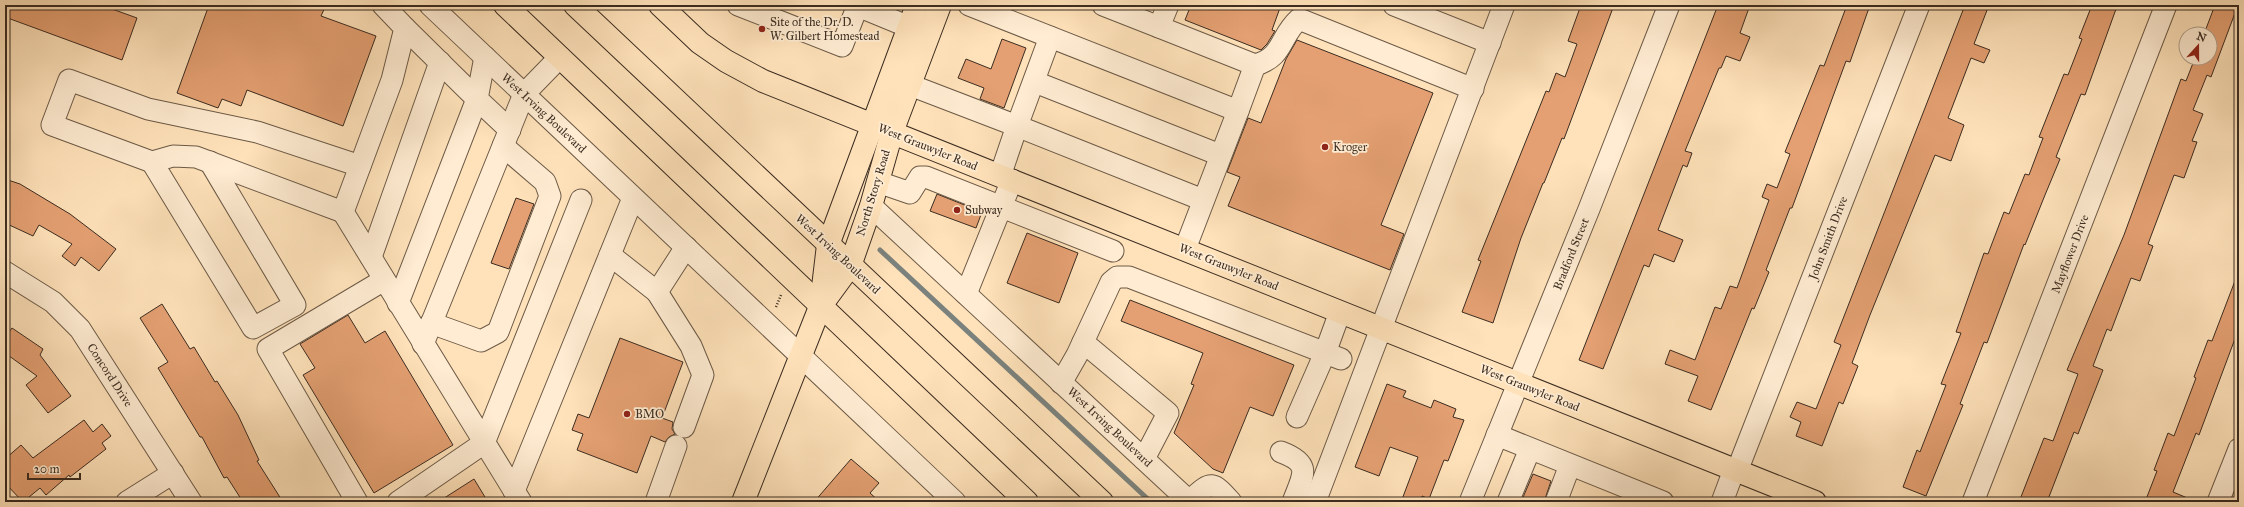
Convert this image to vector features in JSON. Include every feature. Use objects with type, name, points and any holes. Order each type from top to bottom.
[{"type":"main road","points":[[505,5],[820,307],[1027,502]]},
{"type":"main road","name":"West Irving Boulevard","points":[[575,5],[850,266],[1102,502]]},
{"type":"main road","name":"West Grauwyler Road","points":[[660,5],[700,43],[726,61],[763,81],[1815,502]]},
{"type":"main road","name":"North Story Road","points":[[820,307],[850,266],[871,206],[878,182],[882,129],[909,27],[917,5]]},
{"type":"main road","name":"North Story Road","points":[[743,502],[820,307],[828,245],[882,129],[910,86],[940,5]]},
{"type":"street","name":"West Irving Boulevard","points":[[430,5],[955,502]]},
{"type":"street","points":[[738,5],[842,46],[858,6],[909,27]]},
{"type":"street","points":[[969,5],[1238,111]]},
{"type":"street","points":[[1103,5],[1254,65],[1267,62],[1280,48],[1290,27],[1298,19],[1473,89]]},
{"type":"street","points":[[1160,27],[1168,5]]},
{"type":"street","points":[[1394,5],[1490,43]]},
{"type":"street","points":[[1315,502],[1504,5]]},
{"type":"street","name":"Bradford Street","points":[[1470,502],[1669,5]]},
{"type":"street","name":"John Smith Drive","points":[[1722,502],[1919,5]]},
{"type":"street","name":"Mayflower Drive","points":[[1973,502],[2166,5]]},
{"type":"street","points":[[391,7],[405,28],[476,99],[506,138],[545,182],[550,196],[498,332],[481,341],[431,323]]},
{"type":"street","points":[[343,212],[392,80],[405,28]]},
{"type":"street","points":[[966,294],[1001,206],[1017,126],[1050,37]]},
{"type":"street","points":[[398,303],[476,99],[485,57]]},
{"type":"street","points":[[423,344],[524,94],[560,57]]},
{"type":"street","points":[[371,257],[440,62]]},
{"type":"street","points":[[1184,249],[1238,111],[1254,65]]},
{"type":"street","points":[[360,166],[257,132],[148,110],[69,80],[52,125],[152,162],[172,156],[196,157],[343,212],[517,496]]},
{"type":"street","points":[[1034,82],[1220,155]]},
{"type":"street","points":[[910,86],[1017,126],[1203,200]]},
{"type":"street","points":[[152,162],[253,328],[295,306],[210,162]]},
{"type":"street","points":[[878,182],[910,193],[920,177],[926,177],[1113,251]]},
{"type":"street","points":[[517,496],[633,198]]},
{"type":"street","points":[[398,502],[484,443],[581,200]]},
{"type":"street","name":"West Irving Boulevard","points":[[871,206],[1189,501]]},
{"type":"street","points":[[1117,277],[1113,251],[1123,225]]},
{"type":"street","points":[[657,292],[686,247]]},
{"type":"street","points":[[610,255],[657,292],[691,346],[703,375],[684,426]]},
{"type":"street","name":"Concord Drive","points":[[5,272],[53,302],[80,329],[191,502]]},
{"type":"street","points":[[1061,383],[1083,342],[1111,282],[1117,277],[1129,278],[1333,356]]},
{"type":"street","points":[[357,502],[268,349],[384,280]]},
{"type":"street","points":[[1297,417],[1333,356],[1340,312]]},
{"type":"street","points":[[1083,342],[1168,414],[1144,459]]},
{"type":"street","points":[[1497,435],[1663,502]]},
{"type":"street","points":[[656,502],[676,446]]},
{"type":"street","points":[[1508,502],[1530,449]]},
{"type":"street","points":[[2218,502],[2239,449]]},
{"type":"street","points":[[1280,452],[1296,458],[1300,462],[1303,473],[1293,502]]},
{"type":"street","points":[[1556,502],[1570,465]]},
{"type":"street","points":[[127,502],[173,473]]},
{"type":"street","points":[[1189,501],[1204,488],[1213,486],[1219,488],[1231,502]]},
{"type":"path","points":[[774,312],[783,292]]},
{"type":"building","points":[[5,5],[101,5],[137,18],[122,60],[5,17]]},
{"type":"building","points":[[209,5],[326,5],[321,16],[376,36],[343,126],[247,90],[241,106],[222,99],[218,108],[177,93]]},
{"type":"building","points":[[1191,5],[1281,5],[1272,30],[1275,31],[1267,44],[1261,50],[1185,20]]},
{"type":"building","points":[[1581,5],[1614,5],[1564,139],[1562,138],[1521,238],[1493,323],[1462,312],[1481,261],[1478,260],[1546,91],[1549,92],[1556,73],[1565,77],[1577,44],[1568,41]]},
{"type":"building","points":[[1718,5],[1750,5],[1740,33],[1750,37],[1740,61],[1726,56],[1721,68],[1719,68],[1685,151],[1692,153],[1687,167],[1683,165],[1658,230],[1683,240],[1674,262],[1654,254],[1649,267],[1644,265],[1603,369],[1579,360]]},
{"type":"building","points":[[1847,5],[1870,5],[1850,62],[1846,61],[1792,208],[1790,208],[1766,270],[1769,272],[1754,309],[1752,308],[1711,410],[1688,401],[1698,376],[1665,364],[1670,350],[1695,360],[1715,307],[1721,309],[1730,286],[1737,288],[1769,200],[1762,197],[1767,184],[1777,188],[1790,154],[1785,152],[1820,65],[1824,66]]},
{"type":"building","points":[[1965,5],[1989,5],[1974,44],[1990,50],[1984,63],[1971,58],[1948,118],[1964,125],[1951,161],[1935,155],[1852,363],[1858,366],[1843,404],[1839,402],[1822,446],[1796,436],[1801,422],[1790,417],[1797,402],[1816,409],[1841,345],[1834,342]]},
{"type":"building","points":[[2092,5],[2107,5],[2116,9],[2085,95],[2081,94],[2056,157],[2060,159],[2025,245],[2024,244],[1987,343],[1984,342],[1960,404],[1963,405],[1926,496],[1903,487],[1917,450],[1920,452],[1946,385],[1941,384],[1961,333],[1956,332],[1984,253],[1988,254],[2004,212],[2009,214],[2025,174],[2029,175],[2043,138],[2039,137],[2064,74],[2068,75],[2082,39],[2079,38]]},
{"type":"building","points":[[2215,5],[2238,5],[2218,58],[2218,26],[2207,26]]},
{"type":"building","points":[[1002,39],[1026,48],[1004,108],[980,99],[984,88],[958,78],[966,59],[991,69]]},
{"type":"building","points":[[1297,40],[1433,93],[1381,225],[1404,234],[1390,270],[1228,206],[1240,177],[1227,172],[1248,118],[1261,123],[1286,59]]},
{"type":"building","points":[[2192,66],[2215,66],[2211,77],[2207,75],[2193,110],[2203,114],[2192,141],[2197,142],[2184,178],[2174,175],[2148,244],[2153,246],[2140,281],[2131,278],[2111,331],[2107,329],[2093,366],[2103,370],[2078,434],[2074,432],[2047,502],[2019,502],[2044,438],[2053,441],[2078,374],[2067,370],[2124,235],[2181,79],[2186,81]]},
{"type":"building","points":[[5,179],[20,184],[70,214],[116,249],[99,271],[81,257],[75,266],[62,256],[72,244],[39,225],[33,236],[5,223]]},
{"type":"building","name":"Subway","points":[[937,194],[982,212],[976,228],[930,211]]},
{"type":"building","points":[[516,198],[534,204],[509,269],[491,263]]},
{"type":"building","points":[[1027,233],[1078,253],[1059,303],[1007,283]]},
{"type":"building","points":[[2238,273],[2239,328],[2199,435],[2196,433],[2173,492],[2197,502],[2145,502],[2157,471],[2154,470],[2168,433],[2174,436],[2196,378],[2194,377],[2208,340],[2212,341]]},
{"type":"building","points":[[1130,300],[1294,365],[1273,416],[1250,407],[1223,473],[1213,469],[1174,433],[1194,385],[1191,384],[1203,353],[1121,321]]},
{"type":"building","points":[[162,304],[190,349],[194,347],[215,382],[217,381],[238,415],[259,460],[257,461],[283,502],[243,502],[227,477],[224,478],[202,437],[200,437],[158,368],[168,362],[140,318]]},
{"type":"building","points":[[348,315],[365,343],[385,331],[453,445],[374,493],[303,375],[315,368],[300,344]]},
{"type":"building","points":[[12,328],[43,349],[40,355],[71,396],[48,413],[26,385],[37,376],[5,353],[5,338]]},
{"type":"building","points":[[620,338],[683,362],[662,418],[673,422],[672,429],[675,434],[669,437],[665,442],[651,436],[637,473],[577,450],[583,434],[572,430],[578,414],[589,418]]},
{"type":"building","points":[[1387,384],[1406,391],[1403,397],[1431,408],[1434,400],[1456,409],[1453,417],[1464,420],[1448,461],[1444,460],[1429,499],[1422,496],[1420,502],[1401,502],[1418,457],[1390,447],[1379,476],[1355,467]]},
{"type":"building","points":[[84,420],[93,432],[102,424],[111,436],[102,443],[106,449],[70,477],[69,475],[46,495],[40,488],[23,502],[5,483],[5,459],[21,445],[33,458]]},
{"type":"building","points":[[851,459],[879,483],[870,493],[880,502],[814,502]]},
{"type":"building","points":[[1533,474],[1551,481],[1544,502],[1521,502]]},
{"type":"building","points":[[474,479],[488,502],[438,502]]},
{"type":"waterway","points":[[880,250],[1151,502]]},
{"type":"place","name":"Site of the Dr. D. W. Gilbert Homestead","points":[[762,29]]},
{"type":"place","name":"Kroger","points":[[1325,147]]},
{"type":"place","name":"Subway","points":[[957,210]]},
{"type":"place","name":"BMO","points":[[627,414]]}]
